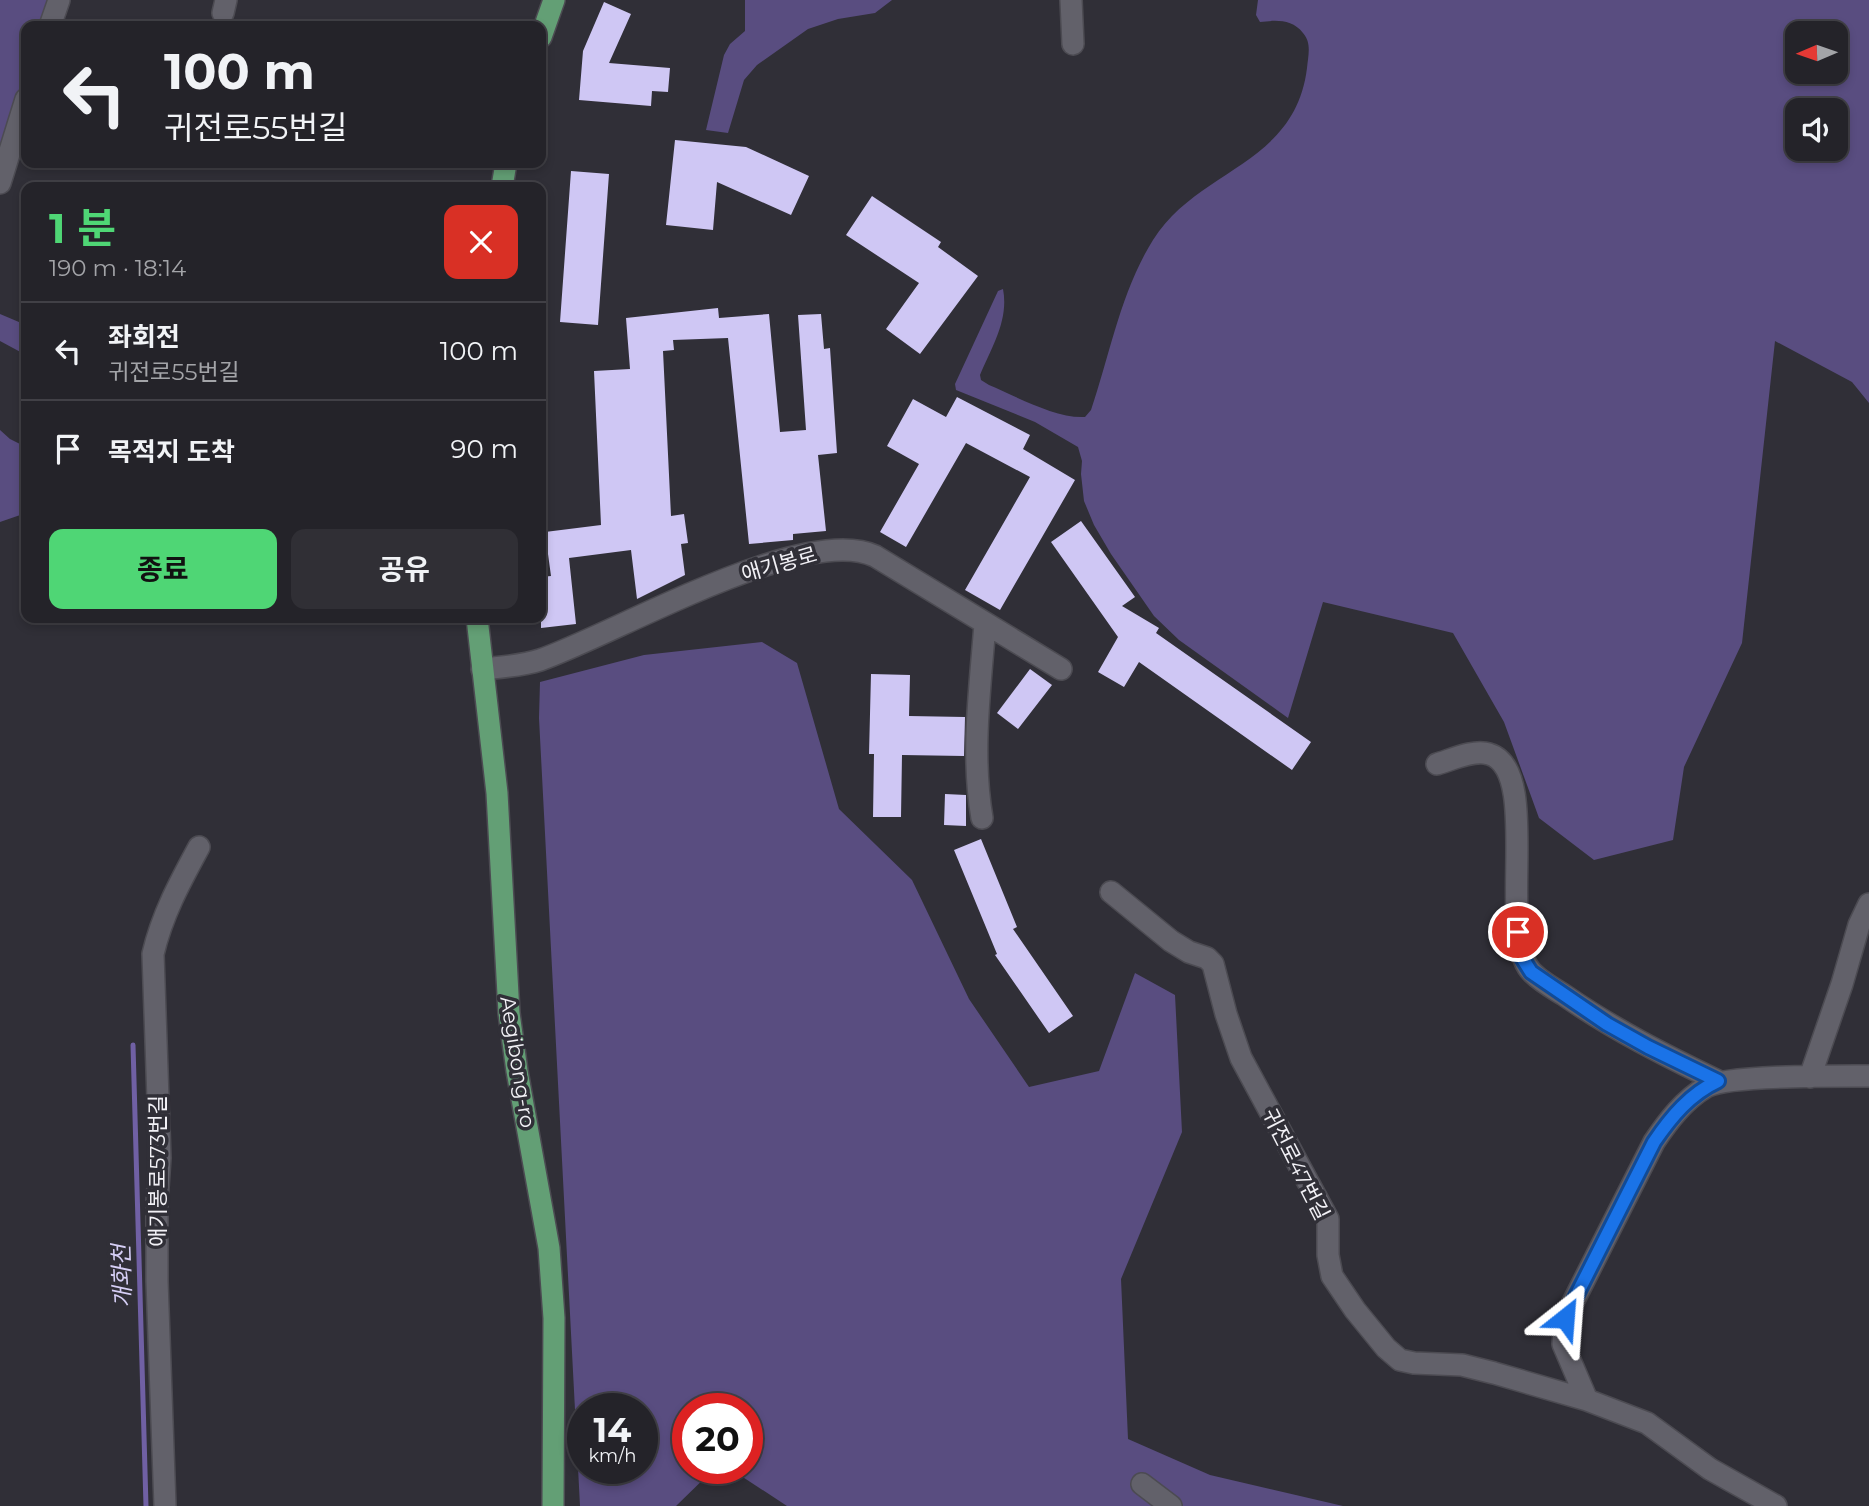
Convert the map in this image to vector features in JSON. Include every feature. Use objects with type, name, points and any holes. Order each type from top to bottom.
[{"type":"main road","points":[[546,23],[554,0]]},
{"type":"main road","name":"Aegibong-ro","points":[[477,623],[497,793],[509,1013],[549,1248],[554,1318],[553,1506]]},
{"type":"lane","points":[[52,21],[59,0]]},
{"type":"lane","points":[[1071,0],[1073,44]]},
{"type":"lane","points":[[0,183],[21,115]]},
{"type":"lane","name":"애기봉로","points":[[482,669],[538,660],[748,571],[805,553],[850,549],[875,556],[1061,669]]},
{"type":"lane","points":[[982,818],[977,791],[976,759],[985,624]]},
{"type":"lane","points":[[1437,765],[1471,754],[1487,753],[1501,760],[1511,775],[1517,844],[1518,932],[1521,956],[1531,972],[1607,1024],[1718,1081],[1869,1076]]},
{"type":"lane","name":"애기봉로573번길","points":[[165,1506],[157,1280],[160,1158],[153,954],[163,917],[199,846]]},
{"type":"lane","name":"귀전로47번길","points":[[1111,892],[1171,941],[1189,952],[1207,958],[1213,964],[1241,1058],[1328,1219],[1328,1255],[1332,1276],[1386,1348],[1400,1360],[1473,1368],[1587,1400],[1647,1423],[1710,1469],[1776,1506]]},
{"type":"lane","points":[[1810,1077],[1842,984],[1858,925],[1869,904]]},
{"type":"lane","points":[[1587,1400],[1563,1343],[1565,1318],[1654,1142],[1670,1119],[1691,1098],[1718,1081]]},
{"type":"lane","points":[[1142,1483],[1171,1506]]},
{"type":"shaded area","points":[[0,0],[54,0],[47,21],[21,21],[21,96],[0,158]]},
{"type":"shaded area","points":[[745,0],[892,0],[875,13],[838,19],[808,29],[757,65],[744,80],[728,133],[706,130],[724,55],[730,44],[745,31]]},
{"type":"shaded area","points":[[1258,0],[1869,0],[1869,403],[1852,382],[1775,341],[1742,643],[1684,767],[1673,840],[1594,860],[1539,818],[1504,722],[1453,633],[1323,602],[1288,718],[1179,640],[1154,616],[1094,525],[1084,501],[1082,461],[1078,447],[1035,422],[956,390],[955,384],[998,291],[1003,289],[1002,322],[980,375],[981,380],[1049,411],[1085,417],[1091,410],[1124,301],[1153,240],[1172,216],[1194,197],[1265,147],[1284,126],[1299,101],[1308,59],[1306,37],[1299,28],[1289,23],[1260,22],[1256,15]]},
{"type":"shaded area","points":[[0,314],[21,323],[21,352],[0,341]]},
{"type":"shaded area","points":[[0,430],[21,444],[21,515],[0,522]]},
{"type":"shaded area","points":[[762,642],[797,663],[839,809],[912,880],[969,999],[1029,1087],[1099,1071],[1135,973],[1175,995],[1182,1132],[1121,1279],[1128,1439],[1210,1475],[1343,1506],[787,1506],[753,1484],[763,1484],[763,1393],[672,1393],[672,1484],[699,1484],[676,1506],[580,1506],[579,1484],[658,1484],[658,1393],[574,1393],[539,718],[540,682],[644,655]]},
{"type":"building","points":[[604,2],[631,14],[609,63],[670,68],[668,92],[652,91],[651,106],[579,100],[583,51]]},
{"type":"building","points":[[675,140],[746,147],[809,176],[791,215],[717,182],[713,230],[666,225]]},
{"type":"building","points":[[571,171],[609,174],[598,325],[560,322]]},
{"type":"building","points":[[872,196],[941,242],[938,247],[978,276],[920,354],[886,329],[919,283],[846,235]]},
{"type":"building","points":[[718,308],[719,318],[769,314],[780,432],[806,430],[798,315],[821,314],[824,349],[830,348],[837,453],[818,455],[826,531],[793,534],[793,540],[749,544],[728,338],[673,340],[674,350],[663,351],[671,516],[684,514],[688,543],[681,544],[685,575],[637,599],[631,550],[569,558],[576,624],[541,628],[541,623],[546,623],[546,576],[551,576],[546,532],[601,525],[594,371],[630,369],[626,318]]},
{"type":"building","points":[[957,397],[1030,435],[1023,449],[1075,480],[1000,610],[965,590],[1030,477],[966,443],[906,547],[880,532],[919,464],[887,446],[913,399],[946,417]]},
{"type":"building","points":[[1081,521],[1135,597],[1122,606],[1159,628],[1156,633],[1311,742],[1292,770],[1139,662],[1124,687],[1098,672],[1118,637],[1051,542]]},
{"type":"building","points":[[1030,669],[1052,685],[1018,729],[997,713]]},
{"type":"building","points":[[871,674],[910,675],[909,716],[965,717],[964,756],[902,755],[901,817],[873,817],[874,754],[869,754]]},
{"type":"building","points":[[945,794],[966,795],[966,826],[944,825]]},
{"type":"building","points":[[981,839],[1017,927],[1013,929],[1073,1016],[1049,1033],[995,955],[997,954],[954,850]]},
{"type":"waterway","name":"개화천","points":[[133,1045],[146,1506]]},
{"type":"route","points":[[1518,932],[1521,956],[1531,972],[1607,1024],[1718,1081],[1706,1086],[1691,1098],[1670,1119],[1654,1142],[1565,1318]]}]
